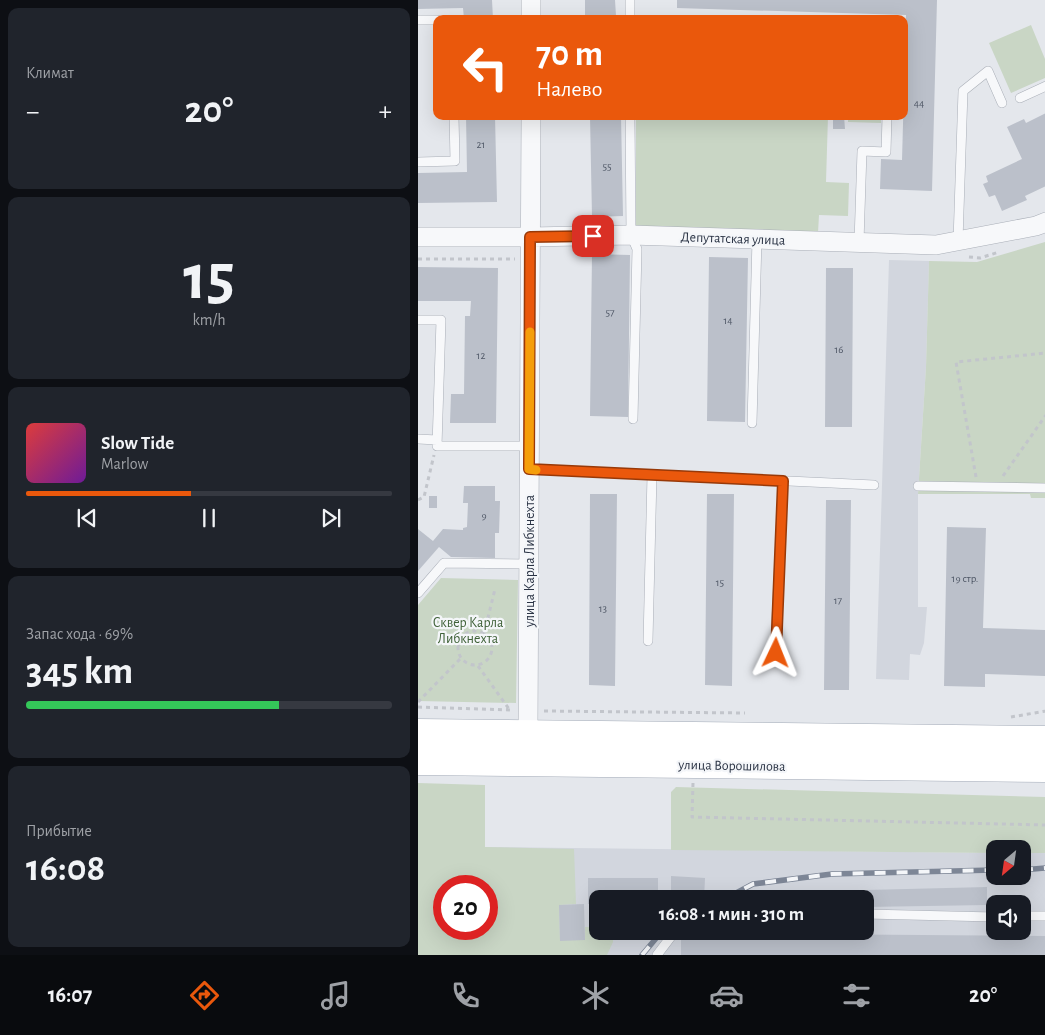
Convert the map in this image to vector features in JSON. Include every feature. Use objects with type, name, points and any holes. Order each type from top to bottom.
[{"type":"main road","name":"улица Ворошилова","points":[[418,733],[528,723],[1046,740]]},
{"type":"main road","name":"улица Ворошилова","points":[[418,761],[1046,768]]},
{"type":"street","points":[[531,0],[531,15]]},
{"type":"street","name":"улица Карла Либкнехта","points":[[528,723],[531,120]]},
{"type":"street","name":"Депутатская улица","points":[[418,237],[631,235],[936,245],[1036,226],[1046,222]]},
{"type":"lane","points":[[630,0],[630,15]]},
{"type":"lane","points":[[418,20],[433,20]]},
{"type":"lane","points":[[958,241],[963,91],[988,71],[1002,103]]},
{"type":"lane","points":[[1020,98],[1046,86]]},
{"type":"lane","points":[[418,162],[455,161],[454,120]]},
{"type":"lane","points":[[630,120],[631,235],[637,249],[633,419]]},
{"type":"lane","points":[[859,242],[862,151],[886,152],[888,120]]},
{"type":"lane","points":[[752,423],[757,239]]},
{"type":"lane","points":[[418,320],[441,320],[437,443]]},
{"type":"lane","points":[[418,439],[437,443],[529,446]]},
{"type":"lane","points":[[529,469],[874,486]]},
{"type":"lane","points":[[648,641],[652,475]]},
{"type":"lane","points":[[776,653],[783,481]]},
{"type":"lane","points":[[918,486],[1046,488]]},
{"type":"lane","points":[[418,594],[444,564],[529,564]]},
{"type":"lane","points":[[874,914],[986,917]]},
{"type":"lane","points":[[1031,916],[1046,916]]},
{"type":"lane","points":[[657,955],[668,940]]},
{"type":"path","points":[[978,487],[956,362],[1046,353]]},
{"type":"path","points":[[995,487],[1046,415]]},
{"type":"path","points":[[418,500],[424,497],[437,443]]},
{"type":"path","points":[[484,634],[495,589]]},
{"type":"path","points":[[471,631],[478,631],[484,634],[489,638],[492,652],[485,663],[472,666],[460,658],[457,652],[457,645],[464,634],[471,631]]},
{"type":"path","points":[[418,702],[460,658]]},
{"type":"path","points":[[478,666],[509,710],[528,723],[752,714]]},
{"type":"path","points":[[418,707],[509,710]]},
{"type":"path","points":[[1008,717],[1046,711]]},
{"type":"path","points":[[693,780],[692,817],[1046,825]]},
{"type":"shaded area","points":[[889,260],[929,261],[926,367],[918,494],[918,607],[927,607],[924,643],[920,655],[910,654],[909,680],[876,679]]},
{"type":"shaded area","points":[[484,847],[986,853],[986,885],[1031,885],[1031,853],[1045,853],[1045,955],[418,955],[418,889],[433,879],[433,940],[498,940],[498,875],[440,875]]},
{"type":"green space","points":[[1031,25],[1045,59],[1045,78],[1011,93],[989,43]]},
{"type":"green space","points":[[636,120],[828,120],[826,182],[849,183],[848,216],[819,215],[818,233],[636,226]]},
{"type":"green space","points":[[848,120],[881,120],[881,123],[848,122]]},
{"type":"green space","points":[[1045,242],[1045,498],[1031,498],[1030,494],[918,494],[926,367],[929,261],[977,262]]},
{"type":"green space","name":"Сквер Карла Либкнехта","points":[[441,578],[518,580],[516,703],[418,701],[418,605]]},
{"type":"green space","points":[[418,783],[485,785],[485,847],[574,849],[576,904],[559,905],[560,940],[585,940],[585,927],[589,927],[589,940],[613,940],[607,955],[418,955]]},
{"type":"green space","points":[[676,787],[1045,797],[1045,853],[1031,853],[1031,840],[986,840],[986,853],[671,850],[671,792]]},
{"type":"building","points":[[418,0],[492,0],[493,15],[464,15],[463,8],[418,9]]},
{"type":"building","points":[[585,0],[615,0],[616,15],[585,15]]},
{"type":"building","points":[[677,0],[937,0],[932,191],[880,189],[881,159],[902,160],[903,120],[908,120],[908,15],[677,8]]},
{"type":"building","points":[[1046,113],[1046,186],[1025,196],[1027,200],[1002,211],[995,195],[989,197],[983,184],[988,182],[986,176],[1022,159],[1007,127],[1024,119],[1026,123]]},
{"type":"building","points":[[466,120],[495,120],[497,202],[418,203],[418,173],[467,172]]},
{"type":"building","points":[[590,120],[621,120],[623,216],[592,217]]},
{"type":"building","points":[[833,120],[844,120],[845,129],[833,129]]},
{"type":"building","points":[[592,254],[630,255],[628,417],[590,416]]},
{"type":"building","points":[[709,257],[748,258],[745,422],[707,421]]},
{"type":"building","points":[[418,267],[498,268],[496,423],[450,423],[451,394],[464,394],[465,316],[470,316],[471,301],[418,301]]},
{"type":"building","points":[[826,268],[853,268],[852,427],[825,427]]},
{"type":"building","points":[[464,486],[495,486],[495,501],[500,501],[499,533],[495,533],[495,558],[451,557],[439,547],[418,571],[418,529],[433,541],[443,529],[463,530],[463,528],[467,527],[468,503],[463,503]]},
{"type":"building","points":[[590,494],[617,494],[615,686],[589,685]]},
{"type":"building","points":[[707,494],[734,494],[732,686],[705,685]]},
{"type":"building","points":[[429,496],[437,496],[437,508],[429,508]]},
{"type":"building","points":[[826,500],[851,500],[849,690],[824,690]]},
{"type":"building","points":[[947,527],[986,528],[983,628],[1046,630],[1046,676],[985,674],[985,687],[944,686]]},
{"type":"building","points":[[671,876],[705,878],[704,890],[671,890]]},
{"type":"building","points":[[588,878],[658,878],[658,890],[589,890],[588,904]]},
{"type":"building","points":[[987,887],[987,895],[986,905],[874,907],[874,890],[866,890]]},
{"type":"building","points":[[584,904],[585,940],[560,941],[559,905]]},
{"type":"building","points":[[874,935],[986,936],[986,940],[1031,940],[1031,936],[1046,936],[1046,955],[681,955],[681,940],[874,940]]},
{"type":"railway","points":[[1031,869],[1046,868]]},
{"type":"railway","points":[[742,890],[753,884],[832,874],[986,870]]},
{"type":"railway","points":[[642,955],[655,940]]},
{"type":"slow traffic","points":[[530,332],[529,469],[536,470]]},
{"type":"route","points":[[593,236],[530,237],[529,469],[783,481],[776,653]]}]
